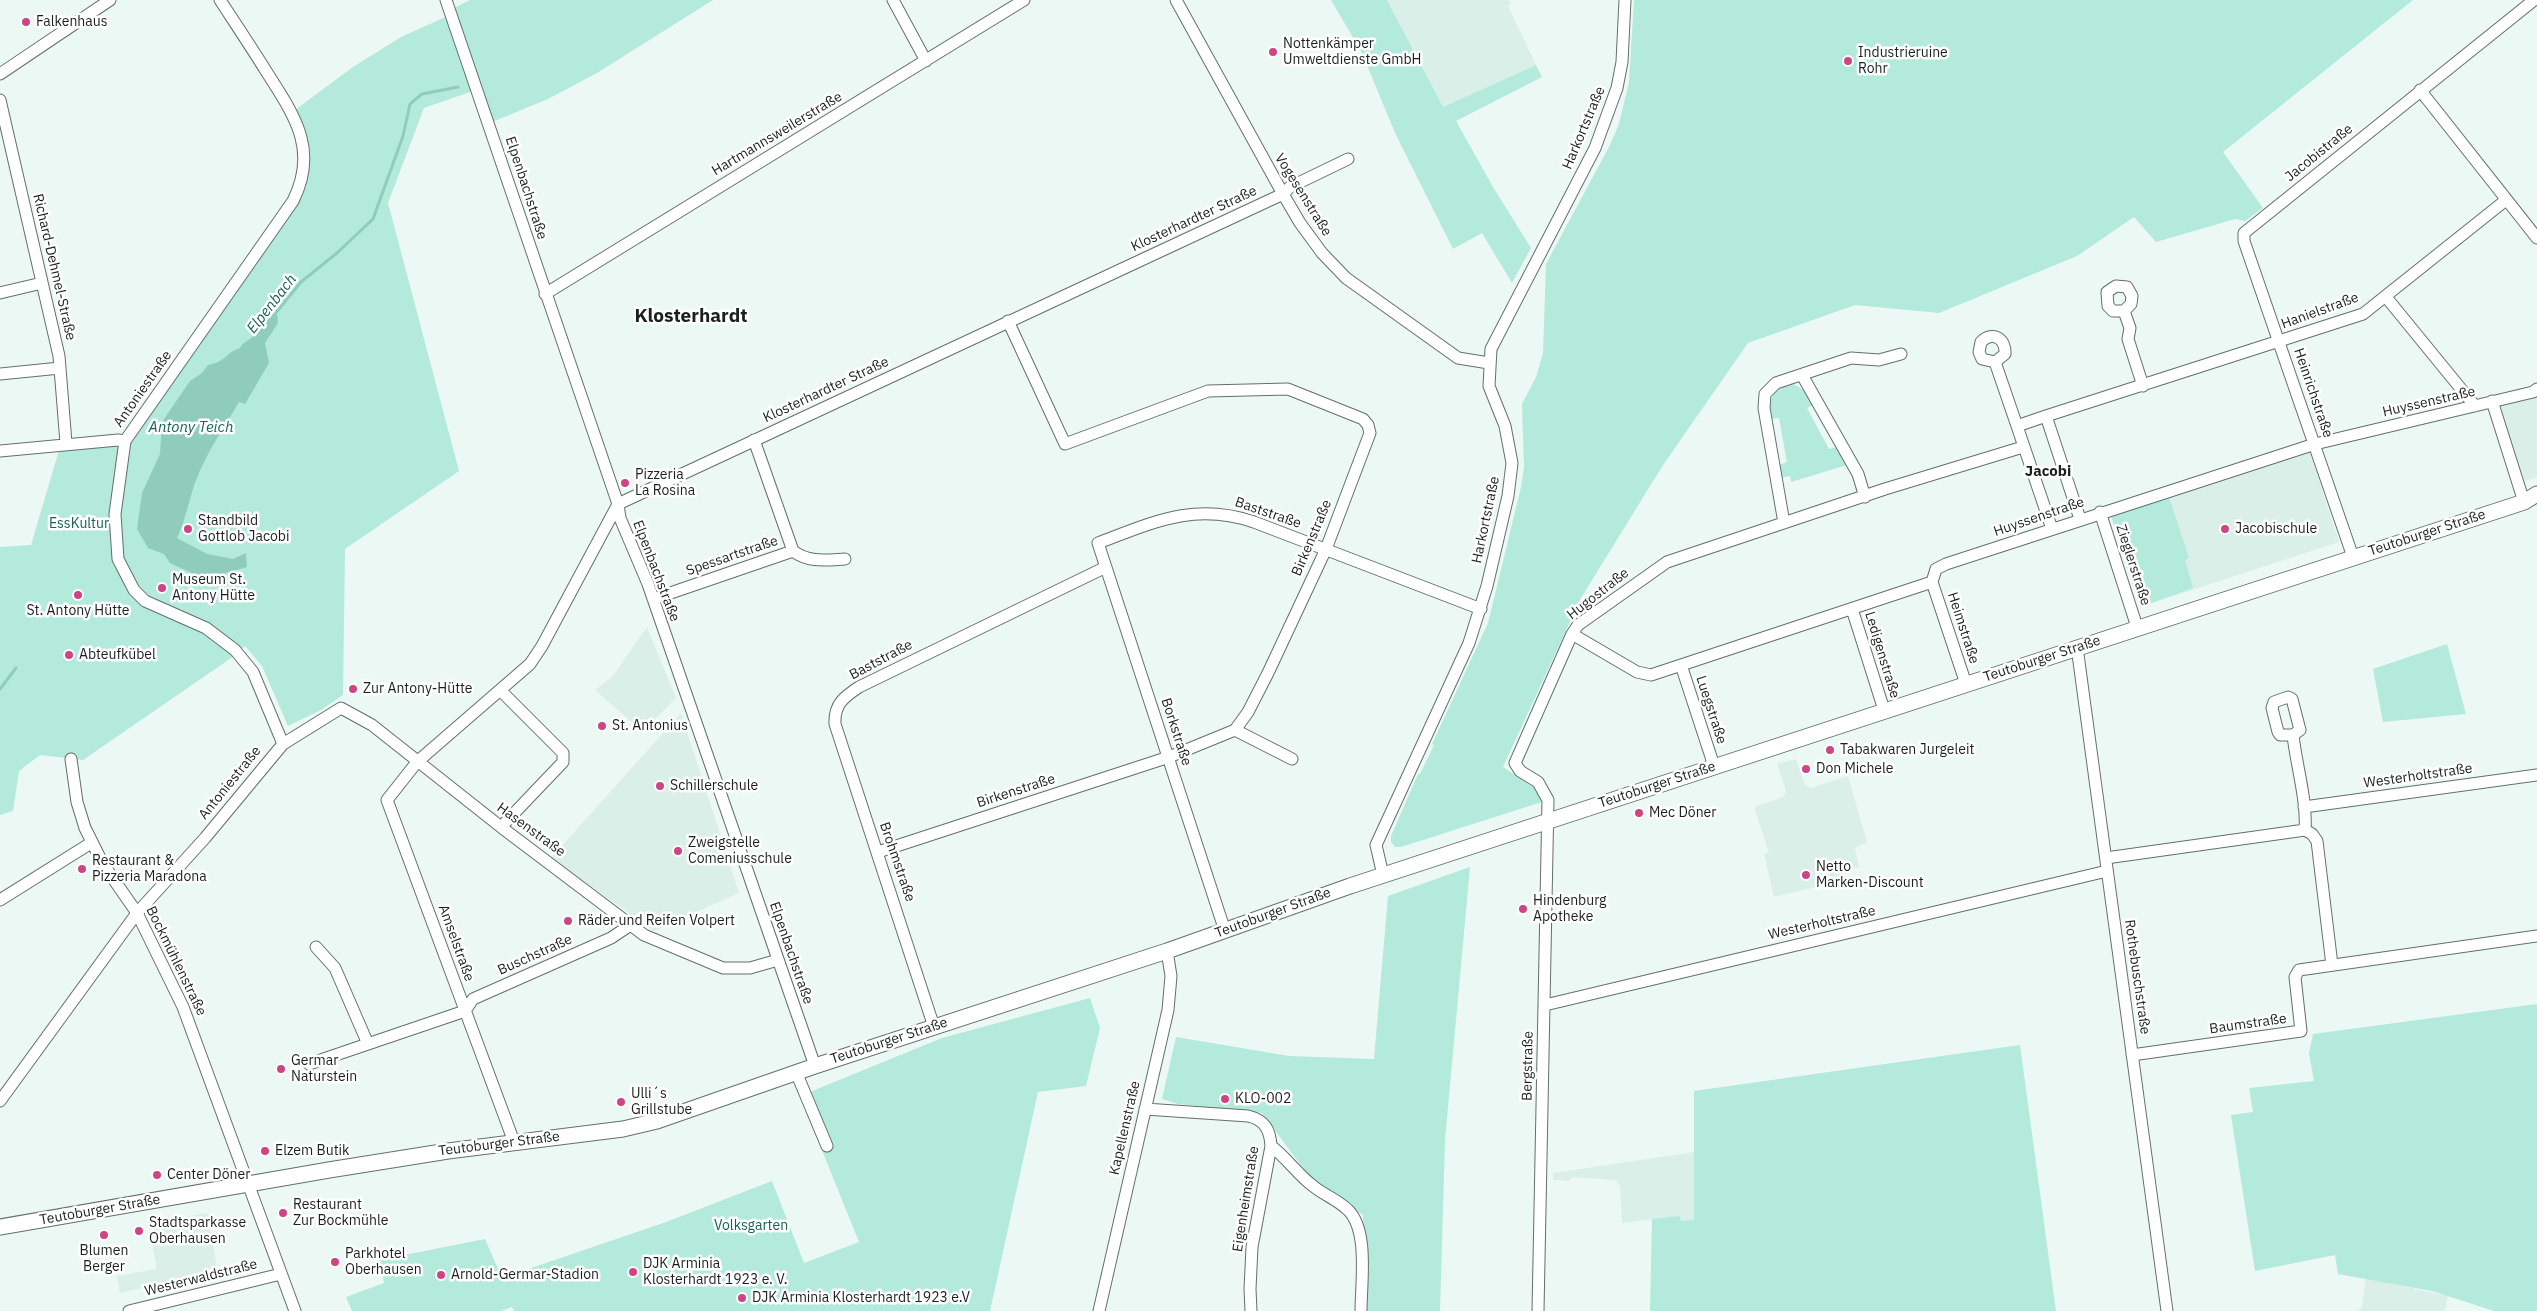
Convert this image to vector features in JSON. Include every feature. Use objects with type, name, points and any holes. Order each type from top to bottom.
[{"type":"main road","name":"Teutoburger Straße","points":[[0,1227],[248,1183],[649,1123],[796,1072],[1167,951],[1383,874],[2353,556],[2530,503],[2537,494]]},
{"type":"street","points":[[0,74],[110,0]]},
{"type":"street","name":"Antoniestraße","points":[[0,1101],[137,913],[205,838],[283,744],[253,672],[243,659],[206,628],[145,601],[134,590],[120,567],[115,514],[125,441],[293,201],[303,175],[304,146],[292,111],[220,0]]},
{"type":"street","name":"Elpenbachstraße","points":[[446,0],[463,44],[618,504],[620,518],[653,599],[815,1066]]},
{"type":"street","points":[[893,0],[926,61]]},
{"type":"street","name":"Vogesenstraße","points":[[1176,0],[1282,194],[1322,253],[1346,278],[1458,358],[1489,363]]},
{"type":"street","name":"Harkortstraße","points":[[1383,874],[1376,845],[1458,669],[1481,609],[1508,496],[1512,463],[1506,426],[1489,386],[1489,363],[1495,342],[1574,190],[1607,117],[1620,74],[1625,0]]},
{"type":"street","name":"Jacobistraße","points":[[2244,241],[2246,230],[2534,0]]},
{"type":"street","name":"Hartmannsweilerstraße","points":[[546,294],[926,61],[1020,1]]},
{"type":"street","points":[[2420,90],[2537,238]]},
{"type":"street","name":"Richard-Dehmel-Straße","points":[[0,100],[60,368],[66,443]]},
{"type":"street","name":"Klosterhardter Straße","points":[[618,504],[1282,194],[1290,187],[1348,159]]},
{"type":"street","name":"Hanielstraße","points":[[2046,416],[2356,317],[2386,297],[2506,200]]},
{"type":"street","name":"Heinrichstraße","points":[[2244,241],[2353,556]]},
{"type":"street","points":[[0,293],[42,283]]},
{"type":"street","points":[[2386,297],[2474,406]]},
{"type":"street","points":[[2124,311],[2130,328],[2128,339],[2143,386]]},
{"type":"street","name":"Birkenstraße","points":[[878,852],[1169,757],[1236,730],[1248,712],[1264,680],[1326,549],[1370,433],[1368,425],[1362,419],[1288,389],[1208,391],[1064,444],[1008,321]]},
{"type":"street","points":[[1784,523],[1764,401],[1765,394],[1776,383],[1852,358],[1879,360],[1901,354]]},
{"type":"street","points":[[1995,362],[2052,529]]},
{"type":"street","points":[[0,374],[60,368]]},
{"type":"street","points":[[1802,374],[1858,474],[1865,497]]},
{"type":"street","name":"Huyssenstraße","points":[[1932,582],[1933,575],[1940,566],[2100,512],[2315,444],[2533,392],[2537,389]]},
{"type":"street","points":[[2492,402],[2530,503]]},
{"type":"street","points":[[2017,426],[2046,416],[2080,519]]},
{"type":"street","name":"Spessartstraße","points":[[754,440],[793,551],[800,556],[815,560],[845,560]]},
{"type":"street","points":[[0,450],[66,443],[125,441]]},
{"type":"street","name":"Hugostraße","points":[[1547,821],[1548,800],[1544,789],[1520,771],[1515,763],[1572,634],[1578,625],[1660,565],[1784,523],[2023,447]]},
{"type":"street","points":[[417,762],[501,692],[530,664],[542,646],[618,504]]},
{"type":"street","name":"Baststraße","points":[[1098,543],[1160,520],[1203,512],[1240,517],[1481,609]]},
{"type":"street","name":"Zieglerstraße","points":[[2100,512],[2137,627]]},
{"type":"street","name":"Borkstraße","points":[[1098,543],[1225,931]]},
{"type":"street","name":"Spessartstraße","points":[[653,599],[793,551]]},
{"type":"street","name":"Baststraße","points":[[836,706],[859,687],[1054,590],[1106,567]]},
{"type":"street","points":[[1572,634],[1644,675],[1651,675],[1932,582]]},
{"type":"street","name":"Heimstraße","points":[[1932,582],[1966,684]]},
{"type":"street","name":"Ledigenstraße","points":[[1852,609],[1884,710]]},
{"type":"street","name":"Rothebuschstraße","points":[[2077,647],[2167,1311]]},
{"type":"street","name":"Luegstraße","points":[[1680,665],[1714,766]]},
{"type":"street","points":[[501,692],[565,757],[563,762],[501,827]]},
{"type":"street","name":"Brohmstraße","points":[[836,706],[835,724],[934,1027]]},
{"type":"street","name":"Hasenstraße","points":[[283,744],[341,708],[372,726],[501,827],[644,934],[723,968],[750,968],[778,960]]},
{"type":"street","points":[[1236,730],[1292,759]]},
{"type":"street","points":[[2294,736],[2306,812],[2305,830]]},
{"type":"street","name":"Bockmühlenstraße","points":[[71,759],[77,802],[91,843],[137,913],[162,960],[192,1028],[295,1311]]},
{"type":"street","name":"Amselstraße","points":[[417,762],[387,800],[514,1142]]},
{"type":"street","name":"Westerholtstraße","points":[[2304,807],[2537,775]]},
{"type":"street","name":"Bergstraße","points":[[1538,1311],[1547,821]]},
{"type":"street","points":[[2106,858],[2305,830],[2312,834],[2316,841],[2332,965]]},
{"type":"street","points":[[0,900],[91,843]]},
{"type":"street","name":"Westerholtstraße","points":[[1544,1005],[2108,871]]},
{"type":"street","name":"Buschstraße","points":[[309,1064],[465,1011],[473,999],[611,938],[632,924]]},
{"type":"street","name":"Baumstraße","points":[[2132,1055],[2301,1031],[2296,973],[2299,970],[2537,936]]},
{"type":"street","points":[[316,947],[335,968],[368,1044]]},
{"type":"street","name":"Kapellenstraße","points":[[1099,1311],[1171,992],[1167,951]]},
{"type":"street","points":[[796,1072],[827,1146]]},
{"type":"street","name":"Eigenheimstraße","points":[[1145,1109],[1253,1117],[1266,1126],[1270,1135],[1271,1146],[1252,1247],[1251,1311]]},
{"type":"street","points":[[1271,1146],[1306,1180],[1347,1208],[1355,1218],[1360,1238],[1360,1311]]},
{"type":"street","name":"Westerwaldstraße","points":[[129,1311],[281,1274]]},
{"type":"street","points":[[171,1311],[178,1300]]},
{"type":"shaded area","points":[[1387,0],[1509,0],[1511,4],[1508,6],[1536,65],[1443,107]]},
{"type":"shaded area","points":[[2537,396],[2537,477],[2522,482],[2500,406]]},
{"type":"shaded area","name":"Jacobischule","points":[[2310,452],[2339,542],[2140,607],[2111,516]]},
{"type":"shaded area","points":[[647,627],[676,698],[643,732],[595,690],[612,677]]},
{"type":"shaded area","name":"Schillerschule","points":[[681,713],[739,893],[654,931],[551,858]]},
{"type":"shaded area","points":[[1796,759],[1805,785],[1811,788],[1848,776],[1867,842],[1855,848],[1859,867],[1843,870],[1845,880],[1774,897],[1764,854],[1769,853],[1754,807],[1783,797],[1786,791],[1777,764]]},
{"type":"shaded area","points":[[1694,1152],[1694,1220],[1681,1221],[1680,1216],[1622,1223],[1620,1186],[1615,1180],[1572,1177],[1569,1181],[1553,1180],[1553,1173]]},
{"type":"shaded area","points":[[209,1213],[217,1270],[120,1293],[117,1276],[157,1269],[148,1222]]},
{"type":"shaded area","points":[[2366,1278],[2448,1296],[2445,1311],[2358,1311],[2362,1306]]},
{"type":"green space","points":[[470,0],[713,0],[597,73],[548,99],[492,122],[452,9]]},
{"type":"green space","points":[[1331,0],[1387,0],[1443,107],[1536,65],[1542,77],[1456,121],[1493,187],[1531,248],[1512,283],[1482,233],[1453,249],[1396,135],[1361,51]]},
{"type":"green space","points":[[1634,0],[2413,0],[2223,152],[2263,208],[2245,221],[2235,219],[2156,242],[2134,217],[2077,256],[1939,313],[1855,305],[1748,343],[1663,465],[1581,598],[1503,767],[1536,789],[1545,801],[1401,847],[1395,847],[1391,842],[1391,836],[1488,623],[1521,487],[1524,467],[1522,404],[1536,377],[1543,354],[1546,264],[1610,145],[1619,124],[1629,82]]},
{"type":"green space","name":"EssKultur","points":[[450,15],[476,90],[424,108],[388,203],[459,471],[345,549],[343,695],[321,710],[288,726],[262,666],[245,646],[234,656],[83,760],[40,755],[19,771],[13,811],[0,815],[0,547],[31,545],[60,447],[129,442],[304,182],[295,110],[353,67],[401,37]]},
{"type":"green space","points":[[1793,384],[1806,391],[1815,404],[1807,408],[1829,449],[1837,447],[1847,465],[1791,482],[1790,476],[1781,478],[1779,465],[1787,462],[1779,418],[1771,419],[1770,406],[1776,391]]},
{"type":"green space","points":[[2169,497],[2189,558],[2185,560],[2193,588],[2140,607],[2111,516]]},
{"type":"green space","points":[[2447,644],[2466,714],[2383,722],[2373,669]]},
{"type":"green space","points":[[1470,867],[1445,1140],[1440,1311],[1364,1311],[1363,1215],[1312,1180],[1262,1113],[1178,1104],[1162,1099],[1176,1037],[1289,1056],[1374,1059],[1388,896]]},
{"type":"green space","name":"Volksgarten","points":[[1090,998],[1100,1028],[1086,1086],[1038,1092],[990,1311],[514,1311],[512,1307],[501,1311],[352,1311],[346,1297],[384,1283],[379,1260],[485,1239],[502,1278],[666,1222],[772,1181],[804,1263],[859,1242],[800,1096],[942,1038]]},
{"type":"green space","points":[[2537,1004],[2537,1311],[2494,1311],[2432,1291],[2338,1274],[2335,1255],[2255,1271],[2231,1115],[2253,1112],[2249,1088],[2314,1081],[2309,1053],[2313,1034]]},
{"type":"green space","points":[[2020,1045],[2056,1311],[1650,1311],[1652,1219],[1680,1216],[1681,1221],[1694,1220],[1694,1091]]},
{"type":"water","name":"Antony Teich","points":[[277,312],[278,323],[265,343],[269,363],[245,404],[239,402],[205,460],[196,480],[177,538],[207,554],[233,559],[246,553],[247,567],[207,578],[196,575],[170,563],[164,554],[148,548],[137,529],[142,493],[160,454],[162,422],[190,381],[202,373],[208,365],[222,360],[231,352],[240,348]]},
{"type":"waterway","name":"Elpenbach","points":[[274,315],[301,282],[337,253],[373,219],[403,136],[410,104],[422,94],[458,87]]},
{"type":"waterway","name":"Elpenbach","points":[[0,689],[16,668]]},
{"type":"place","name":"Falkenhaus","points":[[26,22]]},
{"type":"place","name":"Nottenkämper Umweltdienste GmbH","points":[[1273,52]]},
{"type":"place","name":"Industrieruine Rohr","points":[[1848,61]]},
{"type":"place","name":"Pizzeria La Rosina","points":[[625,483]]},
{"type":"place","name":"Standbild Gottlob Jacobi","points":[[188,529]]},
{"type":"place","name":"Jacobischule","points":[[2225,529]]},
{"type":"place","name":"Museum St. Antony Hütte","points":[[162,588]]},
{"type":"place","name":"St. Antony Hütte","points":[[78,595]]},
{"type":"place","name":"Abteufkübel","points":[[69,655]]},
{"type":"place","name":"Zur Antony-Hütte","points":[[353,689]]},
{"type":"place","name":"St. Antonius","points":[[602,726]]},
{"type":"place","name":"Tabakwaren Jurgeleit","points":[[1830,750]]},
{"type":"place","name":"Don Michele","points":[[1806,769]]},
{"type":"place","name":"Schillerschule","points":[[660,786]]},
{"type":"place","name":"Mec Döner","points":[[1639,813]]},
{"type":"place","name":"Zweigstelle Comeniusschule","points":[[678,851]]},
{"type":"place","name":"Restaurant & Pizzeria Maradona","points":[[82,869]]},
{"type":"place","name":"Netto Marken-Discount","points":[[1806,875]]},
{"type":"place","name":"Hindenburg Apotheke","points":[[1523,909]]},
{"type":"place","name":"Räder und Reifen Volpert","points":[[568,921]]},
{"type":"place","name":"Germar Naturstein","points":[[281,1069]]},
{"type":"place","name":"KLO-002","points":[[1225,1099]]},
{"type":"place","name":"Ulli´s Grillstube","points":[[621,1102]]},
{"type":"place","name":"Elzem Butik","points":[[265,1151]]},
{"type":"place","name":"Center Döner","points":[[157,1175]]},
{"type":"place","name":"Restaurant Zur Bockmühle","points":[[283,1213]]},
{"type":"place","name":"Stadtsparkasse Oberhausen","points":[[139,1231]]},
{"type":"place","name":"Blumen Berger","points":[[104,1235]]},
{"type":"place","name":"Parkhotel Oberhausen","points":[[335,1262]]},
{"type":"place","name":"DJK Arminia Klosterhardt 1923 e. V.","points":[[633,1272]]},
{"type":"place","name":"Arnold-Germar-Stadion","points":[[441,1275]]},
{"type":"place","name":"DJK Arminia Klosterhardt 1923 e.V","points":[[742,1298]]},
{"type":"district","name":"Klosterhardt","points":[[691,317]]},
{"type":"district","name":"Jacobi","points":[[2048,472]]}]
